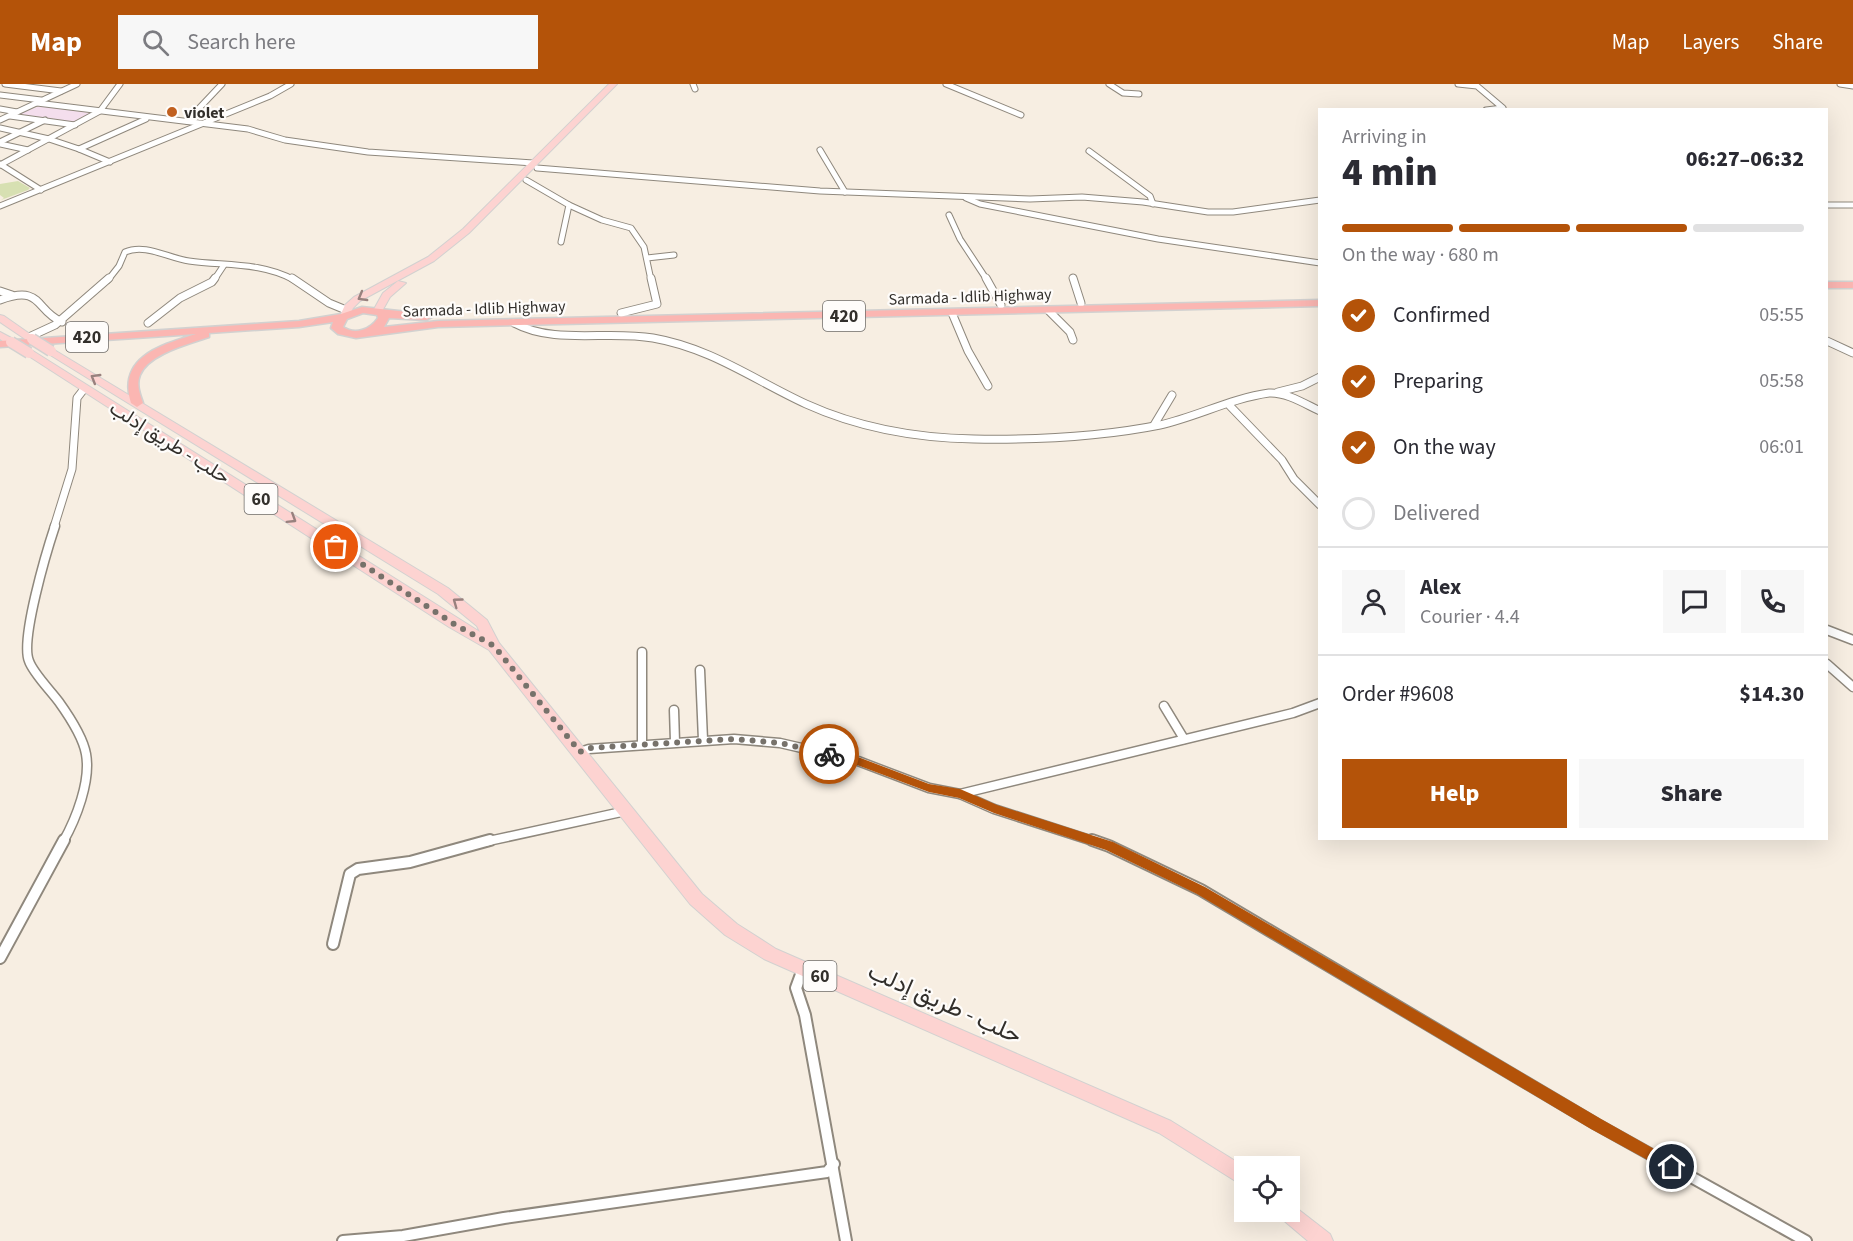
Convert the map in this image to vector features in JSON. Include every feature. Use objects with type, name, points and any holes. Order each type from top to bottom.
[{"type":"highway","points":[[1828,285],[1853,285]]},
{"type":"highway","points":[[1828,292],[1853,292]]},
{"type":"highway","name":"Sarmada - Idlib Highway","points":[[345,314],[362,310],[430,317],[1318,296]]},
{"type":"highway","name":"Sarmada - Idlib Highway","points":[[343,333],[355,334],[430,325],[952,314],[1318,303]]},
{"type":"highway","points":[[369,332],[382,323],[384,318],[380,312]]},
{"type":"highway","points":[[343,333],[337,326],[345,314]]},
{"type":"highway","name":"420","points":[[4,344],[299,324],[345,314]]},
{"type":"highway","name":"420","points":[[4,344],[295,329],[343,333]]},
{"type":"highway","points":[[137,403],[132,393],[131,383],[135,372],[142,364],[162,351],[209,333]]},
{"type":"main road","points":[[380,312],[382,300],[392,290],[456,248],[613,84]]},
{"type":"main road","points":[[345,314],[357,299],[431,259],[466,231],[526,180],[535,166],[622,84]]},
{"type":"main road","points":[[0,318],[31,338]]},
{"type":"main road","points":[[0,335],[4,344]]},
{"type":"main road","name":"حلب - طريق إدلب","points":[[31,338],[443,591],[482,623],[494,646],[696,899],[714,918],[736,934],[770,954],[803,969],[1165,1127],[1234,1171]]},
{"type":"main road","name":"حلب - طريق إدلب","points":[[4,344],[29,353],[460,628],[494,646]]},
{"type":"main road","points":[[123,412],[137,403]]},
{"type":"main road","points":[[1300,1221],[1323,1241]]},
{"type":"street","points":[[2,84],[63,91]]},
{"type":"street","points":[[0,120],[78,84]]},
{"type":"street","points":[[0,164],[100,111],[120,84]]},
{"type":"street","points":[[187,121],[222,84]]},
{"type":"street","points":[[0,206],[206,123],[270,96],[291,84]]},
{"type":"street","points":[[946,84],[1021,115]]},
{"type":"street","points":[[1109,84],[1123,93],[1139,94]]},
{"type":"street","points":[[1458,84],[1477,86],[1503,108]]},
{"type":"street","points":[[1840,84],[1853,86]]},
{"type":"street","points":[[0,95],[43,100]]},
{"type":"street","points":[[37,103],[248,129],[285,140],[368,152],[777,189],[1030,199],[1082,197],[1208,212],[1233,212],[1318,200]]},
{"type":"street","points":[[0,109],[17,112]]},
{"type":"street","points":[[10,116],[75,125]]},
{"type":"street","points":[[79,149],[147,118]]},
{"type":"street","points":[[0,143],[45,120]]},
{"type":"street","points":[[0,128],[49,139],[110,162]]},
{"type":"street","points":[[0,143],[28,150]]},
{"type":"street","points":[[820,150],[845,192]]},
{"type":"street","points":[[1089,151],[1150,196],[1153,204]]},
{"type":"street","points":[[0,164],[41,190]]},
{"type":"street","points":[[526,180],[569,205],[602,220],[631,228],[641,241],[657,304],[621,313]]},
{"type":"street","points":[[957,195],[980,204],[1158,239],[1318,263]]},
{"type":"street","points":[[1828,205],[1853,204]]},
{"type":"street","points":[[561,242],[569,205]]},
{"type":"street","points":[[949,215],[960,239],[991,285],[1000,305]]},
{"type":"street","points":[[31,338],[62,322],[114,275],[125,252],[137,248],[181,260],[258,268],[280,273],[296,280],[313,294],[345,314]]},
{"type":"street","points":[[647,258],[674,255]]},
{"type":"street","points":[[148,323],[180,298],[212,282],[225,266]]},
{"type":"street","points":[[1073,278],[1081,303]]},
{"type":"street","points":[[0,291],[40,301],[47,307],[52,318],[62,322]]},
{"type":"street","points":[[0,300],[12,295]]},
{"type":"street","points":[[1049,311],[1071,333],[1073,340]]},
{"type":"street","points":[[952,314],[968,351],[988,386]]},
{"type":"street","points":[[514,323],[525,330],[548,334],[621,334],[651,337],[689,346],[843,419],[903,433],[954,440],[1081,435],[1154,425],[1302,386],[1318,379]]},
{"type":"street","points":[[1828,341],[1853,353]]},
{"type":"street","points":[[0,958],[75,820],[88,767],[86,751],[68,714],[28,660],[29,632],[40,573],[72,469],[77,398],[84,389]]},
{"type":"street","points":[[1271,393],[1291,397],[1318,410]]},
{"type":"street","points":[[1154,425],[1172,395]]},
{"type":"street","points":[[1230,406],[1282,460],[1294,479],[1318,503]]},
{"type":"street","points":[[1828,630],[1853,640]]},
{"type":"street","points":[[642,652],[642,744]]},
{"type":"street","points":[[1828,665],[1853,687]]},
{"type":"street","points":[[700,670],[703,740]]},
{"type":"street","points":[[960,794],[1293,712],[1318,704]]},
{"type":"street","points":[[1164,706],[1184,739]]},
{"type":"street","points":[[674,710],[675,742]]},
{"type":"street","points":[[580,752],[589,748],[703,740],[734,739],[780,743],[841,756],[929,788],[960,794],[994,809],[1109,846],[1201,890],[1596,1124],[1806,1241]]},
{"type":"street","points":[[333,944],[350,874],[358,869],[410,862],[491,840],[626,811]]},
{"type":"street","points":[[803,969],[796,988],[805,1016],[834,1164],[846,1241]]},
{"type":"street","points":[[344,1241],[403,1236],[504,1218],[827,1173],[834,1164]]},
{"type":"shaded area","points":[[42,105],[90,113],[71,123],[20,114]]},
{"type":"green space","points":[[18,181],[30,188],[1,200],[4,198],[0,195],[0,184]]},
{"type":"way so far","points":[[336,547],[454,624],[494,646],[580,752],[589,748],[734,739],[780,743],[829,754]]},
{"type":"place","name":"violet","points":[[172,112]]},
{"type":"route","points":[[829,754],[858,761],[929,788],[960,794],[994,809],[1109,846],[1201,890],[1672,1167]]}]
